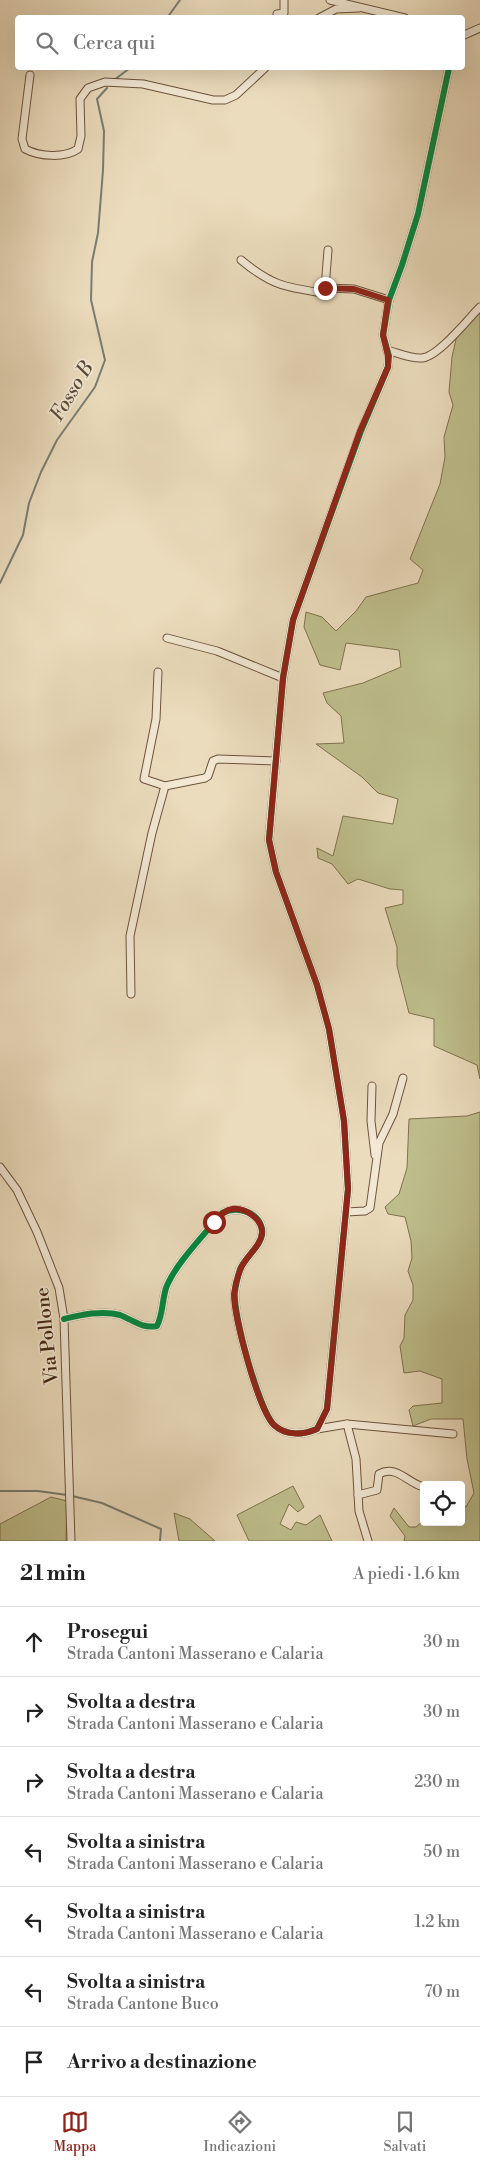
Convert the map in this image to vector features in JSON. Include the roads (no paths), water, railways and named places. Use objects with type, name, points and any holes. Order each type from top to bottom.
[{"type":"street","points":[[277,14],[284,13],[284,0]]},
{"type":"street","points":[[330,0],[394,15]]},
{"type":"street","points":[[325,15],[336,9],[366,7]]},
{"type":"street","points":[[465,35],[480,28]]},
{"type":"street","points":[[30,75],[22,139],[25,150],[32,153],[69,155],[78,150],[82,136],[80,99],[88,88],[105,82],[143,84],[213,100],[225,100],[236,95],[263,70]]},
{"type":"street","points":[[317,1429],[327,1409],[346,1212],[348,1168],[344,1121],[329,1029],[317,985],[276,872],[270,848],[269,840],[283,678],[293,620],[360,431],[388,367],[387,350],[383,335],[388,300],[402,265],[418,214],[449,70]]},
{"type":"street","points":[[241,260],[264,278],[276,284],[322,293],[325,288],[328,250]]},
{"type":"street","points":[[325,288],[354,289],[388,300]]},
{"type":"street","points":[[387,350],[416,358],[424,358],[442,346],[480,307]]},
{"type":"street","points":[[167,638],[217,651],[283,678]]},
{"type":"street","points":[[158,672],[156,719],[144,779],[165,786],[205,778],[208,776],[213,761],[218,759],[276,761]]},
{"type":"street","points":[[131,994],[130,936],[152,833],[165,786]]},
{"type":"street","points":[[346,1212],[365,1211],[370,1208],[379,1143],[393,1114],[403,1078]]},
{"type":"street","points":[[372,1086],[371,1121],[376,1158]]},
{"type":"street","name":"Via Pollone","points":[[0,1167],[17,1190],[41,1241],[59,1288],[64,1319],[71,1486],[71,1541]]},
{"type":"street","points":[[64,1319],[89,1314],[119,1315],[144,1326],[157,1326],[161,1319],[167,1287],[175,1271],[222,1213],[231,1209],[240,1209],[257,1219],[262,1229],[262,1238],[241,1268],[234,1293],[236,1317],[264,1411],[274,1425],[293,1433],[305,1434],[317,1429],[347,1424],[453,1434]]},
{"type":"street","points":[[347,1424],[356,1459],[359,1511],[368,1541]]},
{"type":"street","points":[[358,1495],[377,1490],[379,1474],[385,1472],[401,1473],[415,1485],[420,1486]]},
{"type":"waterway","name":"Fosso B","points":[[169,15],[180,0]]},
{"type":"waterway","name":"Fosso B","points":[[114,80],[127,70]]},
{"type":"waterway","name":"Fosso B","points":[[0,583],[23,535],[29,503],[41,472],[57,440],[95,387],[105,360],[91,300],[92,262],[98,233],[103,170],[104,131],[97,99],[107,88]]},
{"type":"waterway","points":[[0,1491],[38,1491],[67,1495]]},
{"type":"waterway","points":[[72,1496],[102,1503],[161,1529],[160,1541]]}]
